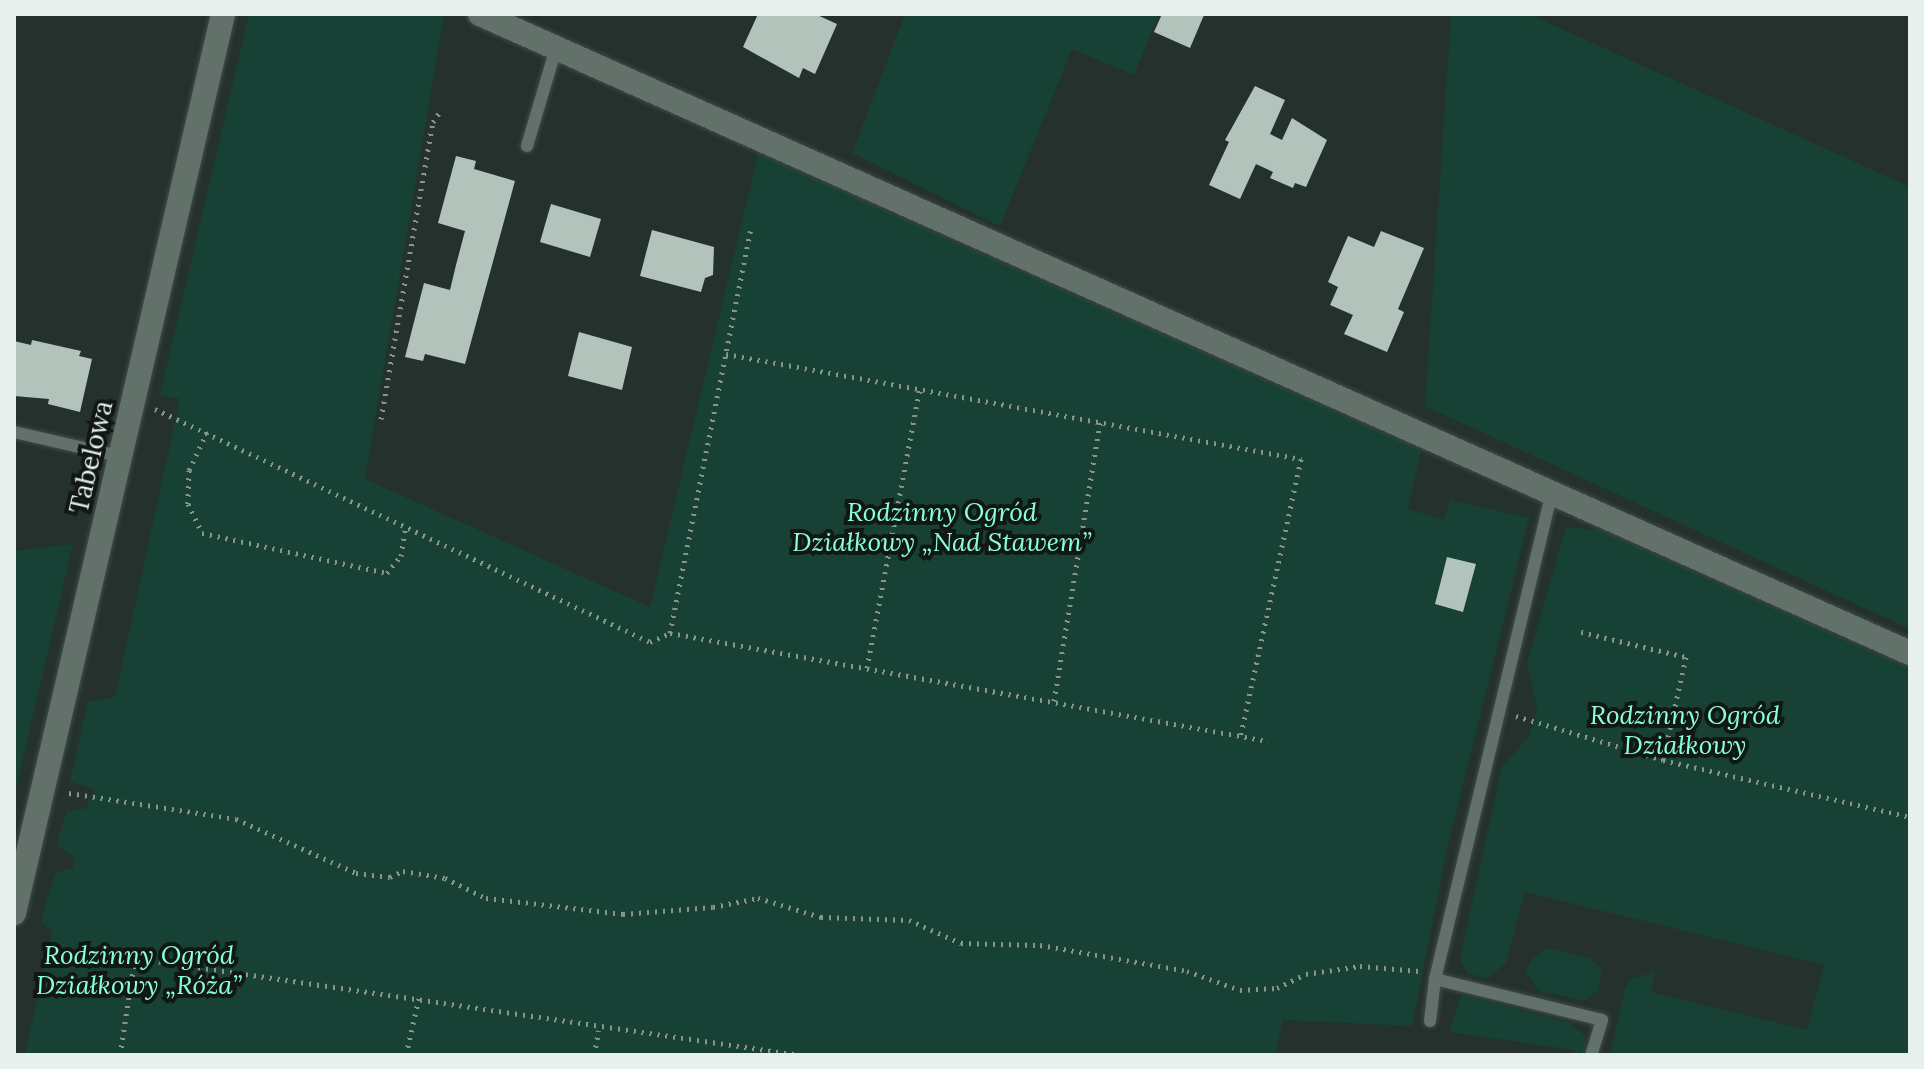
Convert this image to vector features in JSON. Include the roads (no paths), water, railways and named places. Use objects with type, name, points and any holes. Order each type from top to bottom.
[{"type":"street","name":"Tabelowa","points":[[14,913],[223,14]]},
{"type":"street","points":[[480,14],[1910,653]]},
{"type":"lane","points":[[527,146],[556,48]]},
{"type":"lane","points":[[14,432],[119,456]]},
{"type":"lane","points":[[1430,1021],[1435,976],[1551,495]]},
{"type":"lane","points":[[1435,976],[1602,1020],[1592,1052]]},
{"type":"park label","name":"Rodzinny Ogród Działkowy „Nad Stawem”","points":[[942,527]]},
{"type":"park label","name":"Rodzinny Ogród Działkowy","points":[[1685,730]]},
{"type":"park label","name":"Rodzinny Ogród Działkowy „Róża”","points":[[139,970]]}]
